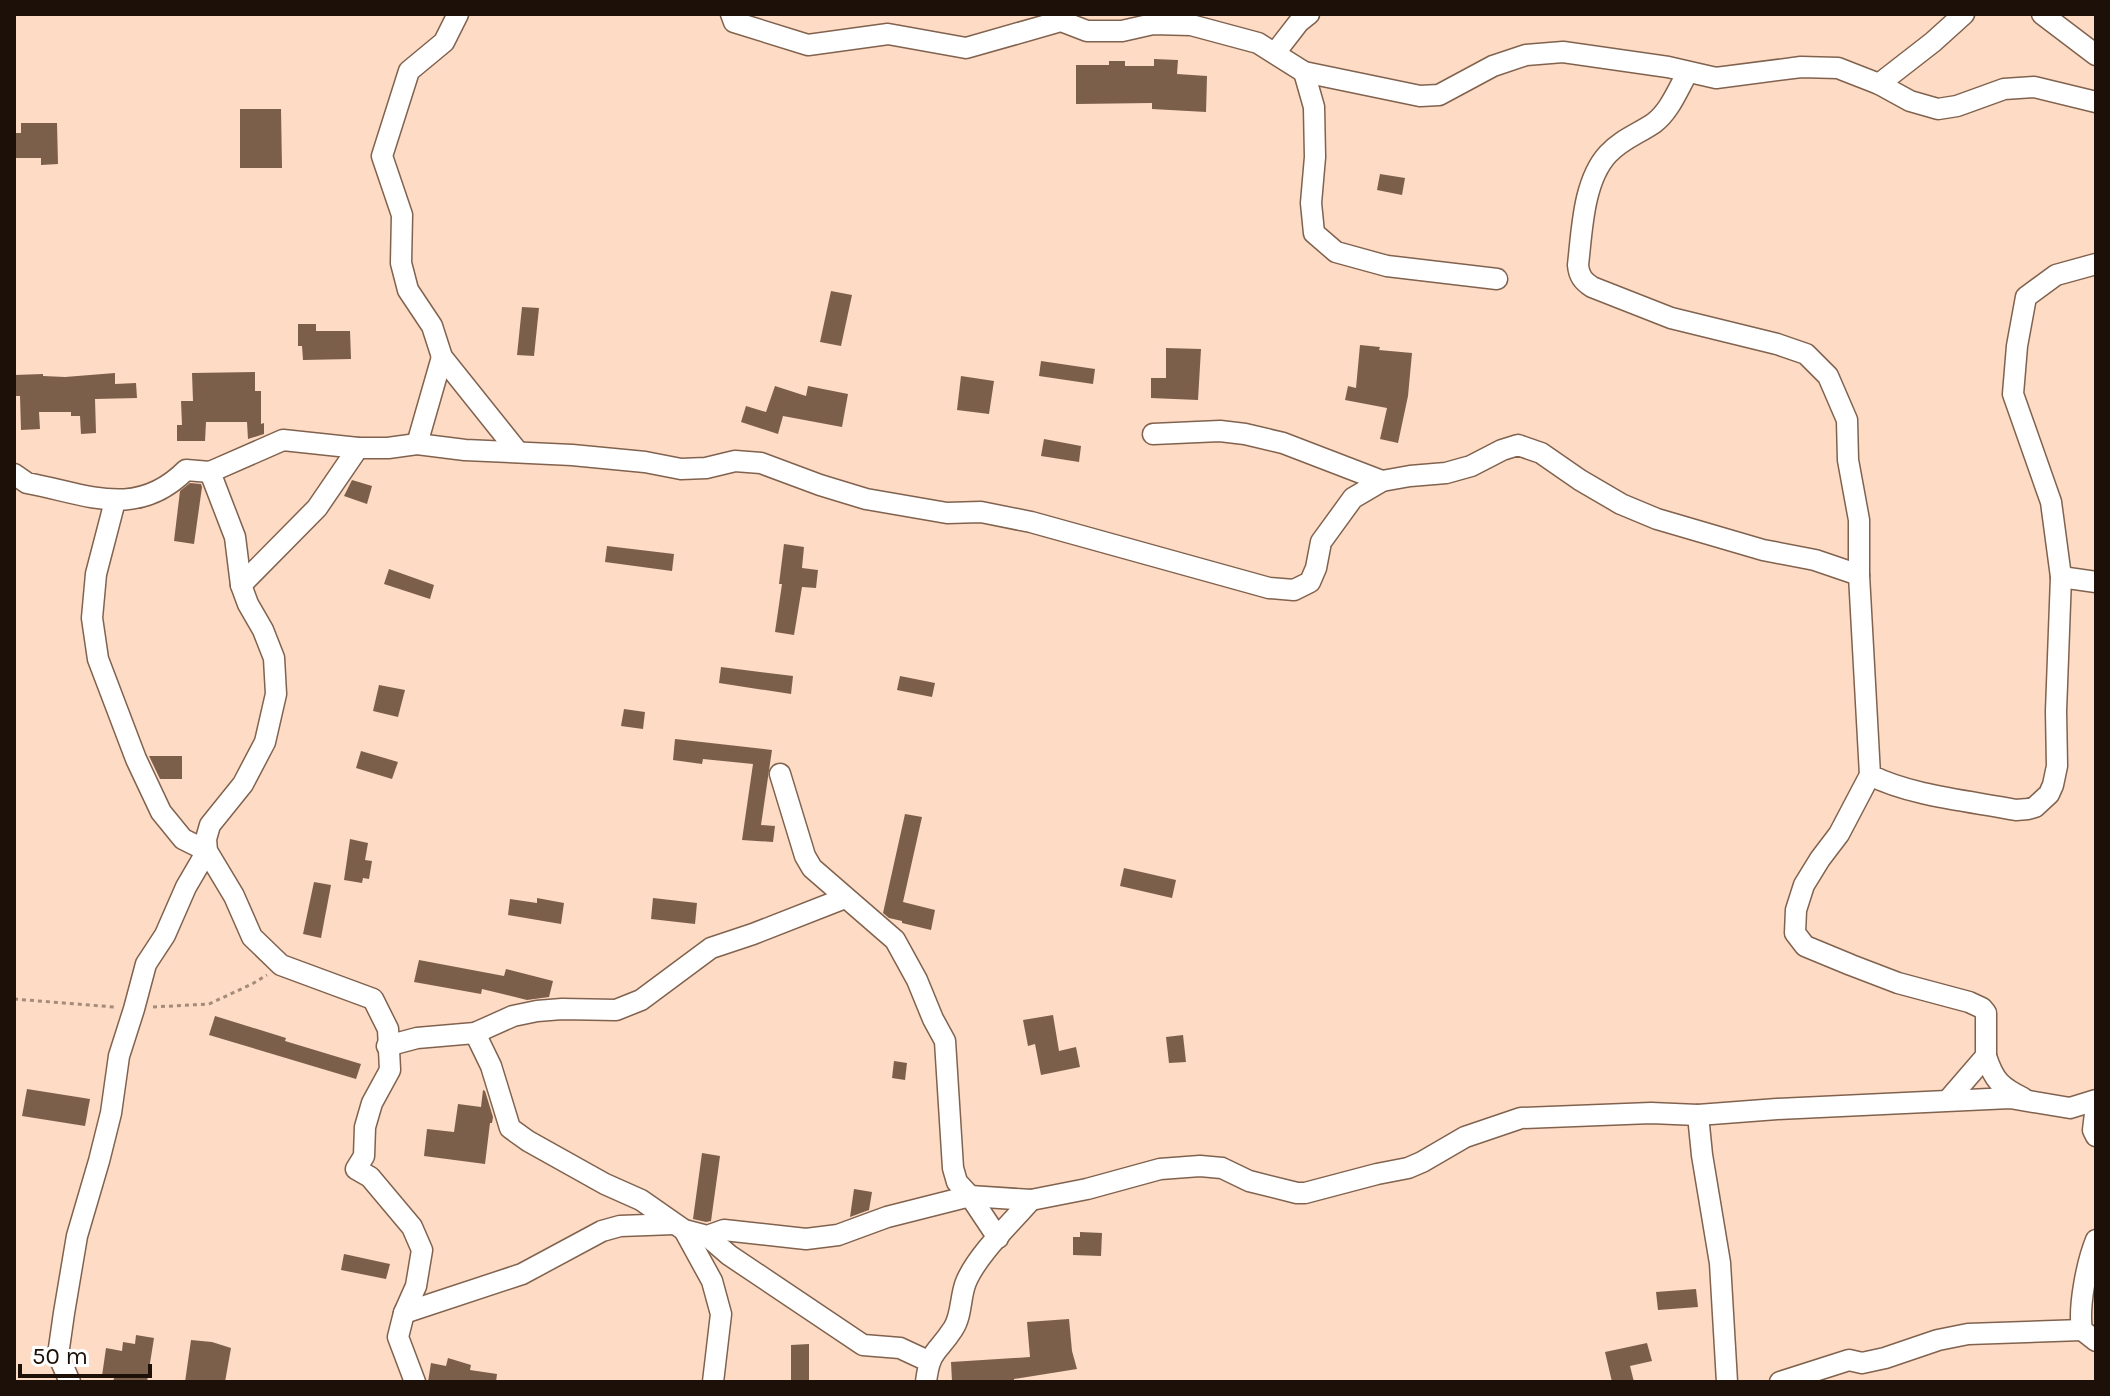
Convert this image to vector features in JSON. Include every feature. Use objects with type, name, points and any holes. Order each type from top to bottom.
[{"type":"street","points":[[458,14],[444,42],[409,71],[382,156],[402,215],[401,263],[408,290],[432,326],[442,357],[518,452]]},
{"type":"street","points":[[731,14],[734,22],[808,45],[888,34],[966,48],[1061,21],[1087,31],[1122,31],[1186,20],[1258,43],[1304,72],[1420,96],[1439,95],[1493,66],[1526,55],[1563,52],[1716,78],[1801,67],[1838,68],[1879,84],[1910,101],[1938,109],[1957,106],[2004,89],[2034,87],[2096,102]]},
{"type":"street","points":[[1275,53],[1309,14]]},
{"type":"street","points":[[1879,84],[1964,14]]},
{"type":"street","points":[[2042,14],[2096,55]]},
{"type":"street","points":[[1304,72],[1314,107],[1315,157],[1311,203],[1314,233],[1336,252],[1387,266],[1497,279]]},
{"type":"street","points":[[1688,72],[1668,107],[1655,122],[1627,137],[1606,156],[1595,175],[1584,207],[1578,265],[1583,281],[1592,287],[1671,318],[1806,354],[1828,376],[1847,420],[1848,460],[1859,520],[1870,775],[1839,834],[1804,885],[1796,910],[1795,933],[1805,946],[1851,965],[1898,983],[1982,1008],[1986,1013],[1986,1056],[1990,1068],[2003,1088],[2027,1100]]},
{"type":"street","points":[[1870,775],[1895,786],[2016,810],[2035,807],[2049,794],[2053,785],[2057,766],[2061,577],[2051,502],[2013,394],[2017,346],[2026,297],[2056,275],[2096,264]]},
{"type":"street","points":[[417,444],[442,357]]},
{"type":"street","points":[[1153,434],[1220,431],[1245,434],[1283,443],[1382,481]]},
{"type":"street","points":[[14,474],[27,483],[115,501],[143,498],[176,480],[186,470],[210,472],[283,440],[358,448],[417,444],[465,450],[601,457],[681,469],[706,468],[735,461],[761,463],[866,499],[947,513],[981,512],[1031,522],[1269,588],[1294,590],[1310,582],[1321,542],[1353,498],[1382,481],[1446,473],[1471,466],[1518,445],[1541,453],[1621,504],[1657,519],[1763,550],[1815,560],[1859,575]]},
{"type":"street","points":[[241,585],[317,508],[358,448]]},
{"type":"street","points":[[210,472],[235,537],[241,585],[274,658],[276,694],[265,742],[243,784],[210,825],[207,851],[234,896],[252,937],[281,965],[373,999],[388,1029],[390,1070],[372,1103],[365,1127],[364,1156],[356,1169],[370,1177],[412,1227],[422,1250],[416,1286],[398,1337],[415,1382]]},
{"type":"street","points":[[115,501],[96,574],[92,618],[98,659],[131,746],[161,812],[183,839],[207,851]]},
{"type":"street","points":[[2061,577],[2096,582]]},
{"type":"street","points":[[780,774],[805,856],[812,868],[895,940],[943,1034],[953,1168],[957,1182],[998,1238]]},
{"type":"street","points":[[70,1382],[58,1355],[64,1313],[77,1236],[111,1113],[119,1056],[146,964],[165,935],[186,887],[207,851]]},
{"type":"street","points":[[387,1046],[417,1038],[475,1033],[513,1016],[537,1011],[616,1010],[641,1000],[711,948],[845,898]]},
{"type":"street","points":[[475,1033],[491,1066],[510,1128],[605,1184],[641,1200],[679,1227],[712,1281],[721,1314],[713,1382]]},
{"type":"street","points":[[1948,1100],[1986,1056]]},
{"type":"street","points":[[707,1236],[724,1230],[806,1239],[838,1235],[887,1217],[970,1196],[1031,1200],[1160,1169],[1200,1166],[1222,1168],[1249,1181],[1305,1193],[1408,1168],[1465,1137],[1521,1118],[1651,1113],[1698,1115],[2010,1098],[2070,1108],[2096,1102],[2093,1130],[2096,1136]]},
{"type":"street","points":[[1698,1115],[1720,1263],[1727,1382]]},
{"type":"street","points":[[404,1313],[522,1274],[602,1231],[620,1226],[679,1227],[707,1236],[729,1255],[863,1345],[900,1348],[927,1372],[936,1349],[958,1320],[965,1283],[973,1269],[1031,1200]]},
{"type":"street","points":[[2092,1342],[2080,1320],[2096,1240]]},
{"type":"street","points":[[1780,1382],[1849,1360],[1862,1363],[1885,1358],[1938,1340],[1968,1334],[2092,1342]]},
{"type":"building","points":[[1154,59],[1178,60],[1177,74],[1207,76],[1206,112],[1152,109],[1152,103],[1076,104],[1076,65],[1109,65],[1109,61],[1125,61],[1125,66],[1154,66]]},
{"type":"building","points":[[240,109],[281,109],[282,168],[240,168]]},
{"type":"building","points":[[21,123],[57,123],[58,164],[41,165],[41,158],[14,158],[14,133],[21,133]]},
{"type":"building","points":[[1380,174],[1405,178],[1402,195],[1377,190]]},
{"type":"building","points":[[831,291],[852,295],[841,346],[820,342]]},
{"type":"building","points":[[522,307],[539,308],[534,356],[517,355]]},
{"type":"building","points":[[298,324],[316,324],[316,331],[350,331],[351,359],[303,360],[302,346],[298,346]]},
{"type":"building","points":[[1360,345],[1412,353],[1408,396],[1398,443],[1380,439],[1387,408],[1345,400],[1348,386],[1356,388]]},
{"type":"building","points":[[1166,348],[1201,349],[1198,400],[1151,398],[1151,378],[1166,378]]},
{"type":"building","points":[[1041,361],[1095,369],[1093,384],[1039,376]]},
{"type":"building","points":[[255,372],[255,391],[261,391],[264,434],[248,439],[247,422],[206,422],[205,441],[177,441],[177,425],[182,425],[181,401],[193,401],[192,373]]},
{"type":"building","points":[[115,373],[115,384],[136,383],[137,398],[95,399],[96,433],[81,434],[80,416],[71,416],[71,412],[39,412],[40,429],[21,430],[20,396],[14,396],[14,375],[65,377]]},
{"type":"building","points":[[961,376],[994,381],[989,414],[957,410]]},
{"type":"building","points":[[775,386],[806,396],[808,386],[848,394],[842,427],[783,416],[778,434],[741,422],[746,406],[766,412]]},
{"type":"building","points":[[1044,439],[1081,446],[1079,462],[1041,456]]},
{"type":"building","points":[[352,480],[372,486],[367,504],[344,496]]},
{"type":"building","points":[[190,483],[201,484],[202,487],[194,544],[174,541],[180,491]]},
{"type":"building","points":[[784,544],[804,547],[802,568],[818,570],[816,588],[802,587],[794,635],[775,632]]},
{"type":"building","points":[[607,546],[674,554],[672,571],[605,562]]},
{"type":"building","points":[[389,569],[434,585],[430,599],[384,584]]},
{"type":"building","points":[[721,667],[793,676],[791,694],[719,683]]},
{"type":"building","points":[[900,676],[935,683],[932,697],[897,690]]},
{"type":"building","points":[[379,685],[405,690],[398,717],[373,711]]},
{"type":"building","points":[[624,709],[645,712],[643,729],[621,726]]},
{"type":"building","points":[[675,739],[772,750],[761,825],[775,826],[773,842],[742,840],[753,764],[703,759],[702,764],[673,760]]},
{"type":"building","points":[[361,751],[398,762],[392,779],[356,768]]},
{"type":"building","points":[[149,756],[182,756],[182,779],[160,779]]},
{"type":"building","points":[[905,814],[922,817],[903,902],[935,910],[931,930],[902,923],[883,913]]},
{"type":"building","points":[[350,839],[368,843],[365,860],[372,861],[369,879],[363,878],[362,883],[344,880]]},
{"type":"building","points":[[1124,868],[1176,880],[1172,898],[1120,886]]},
{"type":"building","points":[[314,882],[331,885],[321,938],[303,934]]},
{"type":"building","points":[[537,898],[564,903],[561,924],[508,915],[510,899],[537,903]]},
{"type":"building","points":[[653,898],[697,903],[695,924],[651,919]]},
{"type":"building","points":[[419,960],[504,976],[506,969],[553,981],[549,997],[527,1000],[482,989],[481,994],[414,982]]},
{"type":"building","points":[[1053,1015],[1059,1051],[1076,1047],[1080,1067],[1041,1075],[1035,1044],[1028,1046],[1023,1020]]},
{"type":"building","points":[[215,1016],[361,1064],[356,1079],[209,1035]]},
{"type":"building","points":[[1183,1035],[1186,1062],[1169,1063],[1166,1037]]},
{"type":"building","points":[[894,1061],[907,1063],[905,1080],[892,1078]]},
{"type":"building","points":[[27,1089],[90,1099],[85,1126],[22,1116]]},
{"type":"building","points":[[483,1090],[493,1117],[485,1164],[424,1156],[427,1129],[454,1132],[458,1104],[481,1107]]},
{"type":"building","points":[[702,1153],[720,1156],[711,1221],[706,1222],[693,1219]]},
{"type":"building","points":[[854,1189],[872,1192],[869,1210],[850,1217]]},
{"type":"building","points":[[1080,1232],[1102,1233],[1101,1256],[1073,1255],[1073,1237],[1080,1237]]},
{"type":"building","points":[[344,1254],[390,1264],[386,1279],[341,1270]]},
{"type":"building","points":[[1696,1289],[1698,1307],[1658,1310],[1656,1292]]},
{"type":"building","points":[[1069,1319],[1077,1369],[1014,1379],[1014,1382],[952,1382],[951,1362],[1030,1357],[1027,1322]]},
{"type":"building","points":[[136,1335],[154,1338],[147,1382],[113,1382],[114,1378],[102,1376],[106,1348],[122,1351],[123,1342],[135,1344]]},
{"type":"building","points":[[191,1340],[231,1348],[225,1382],[185,1382]]},
{"type":"building","points":[[1647,1343],[1652,1361],[1630,1366],[1634,1382],[1612,1382],[1605,1352]]},
{"type":"building","points":[[809,1344],[809,1382],[791,1382],[791,1345]]},
{"type":"building","points":[[448,1358],[471,1365],[470,1370],[497,1374],[496,1382],[428,1382],[431,1363],[446,1366]]}]
